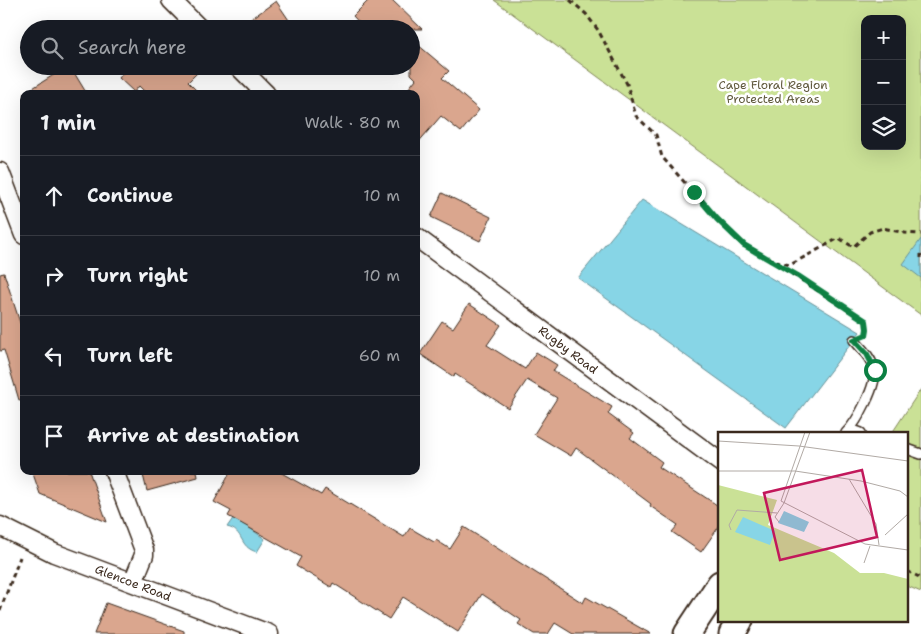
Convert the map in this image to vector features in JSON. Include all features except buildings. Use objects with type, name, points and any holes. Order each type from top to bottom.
[{"type":"street","points":[[171,0],[191,20]]},
{"type":"street","points":[[247,75],[262,90]]},
{"type":"street","points":[[0,172],[20,224]]},
{"type":"street","name":"Rugby Road","points":[[420,240],[718,461]]},
{"type":"street","points":[[116,475],[144,550],[144,555],[133,582]]},
{"type":"street","name":"Glencoe Road","points":[[0,526],[54,553],[269,634]]},
{"type":"street","points":[[687,634],[718,587]]},
{"type":"street","points":[[732,634],[739,622]]},
{"type":"lane","points":[[848,431],[872,390],[875,370],[867,354],[854,340]]},
{"type":"lane","points":[[908,449],[921,454]]},
{"type":"path","points":[[570,0],[586,14],[598,30],[627,84],[636,116],[656,134],[662,157],[717,219],[744,245],[775,262],[866,321],[866,335],[854,340]]},
{"type":"path","points":[[775,262],[790,265],[838,238],[853,247],[870,232],[883,228],[905,233],[921,234]]},
{"type":"path","points":[[0,611],[26,540]]},
{"type":"path","points":[[908,572],[921,578]]},
{"type":"green space","name":"Cape Floral Region Protected Areas","points":[[494,0],[921,0],[921,315]]},
{"type":"green space","points":[[921,389],[921,592],[908,586],[908,432],[893,432]]},
{"type":"water","points":[[642,200],[860,332],[786,428],[578,278]]},
{"type":"water","points":[[921,239],[921,278],[903,264]]},
{"type":"water","points":[[234,517],[265,539],[257,552],[247,547],[237,532],[227,527]]},
{"type":"route","points":[[694,192],[717,219],[744,245],[798,276],[866,321],[866,335],[854,340],[867,354],[875,370]]}]
